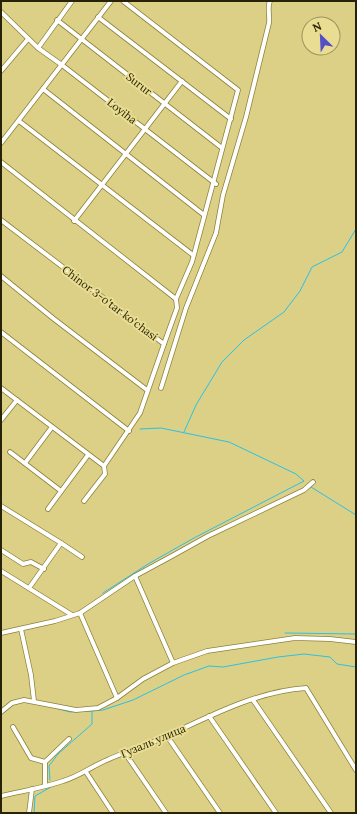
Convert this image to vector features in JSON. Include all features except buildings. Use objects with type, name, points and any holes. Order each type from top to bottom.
[{"type":"street","points":[[38,48],[72,1]]},
{"type":"street","points":[[1,143],[111,1]]},
{"type":"street","points":[[123,1],[238,90],[192,262],[176,299],[177,308],[164,344]]},
{"type":"street","points":[[161,388],[186,308],[216,233],[223,194],[246,117],[269,23],[270,11],[268,5],[270,1]]},
{"type":"street","name":"Loyiha","points":[[1,12],[38,48],[214,183]]},
{"type":"street","points":[[98,17],[231,119]]},
{"type":"street","name":"Surur","points":[[57,20],[222,148]]},
{"type":"street","points":[[1,71],[28,38]]},
{"type":"street","points":[[74,220],[182,81]]},
{"type":"street","points":[[43,90],[204,216]]},
{"type":"street","points":[[18,120],[193,255]]},
{"type":"street","points":[[1,162],[176,299]]},
{"type":"street","name":"Chinor 3-o'tar ko'chasi","points":[[1,220],[164,344],[140,413],[104,466],[105,474],[84,501]]},
{"type":"street","points":[[1,276],[54,319],[147,390]]},
{"type":"street","points":[[1,332],[129,431]]},
{"type":"street","points":[[161,351],[171,356]]},
{"type":"street","points":[[1,388],[104,466]]},
{"type":"street","points":[[1,420],[17,400]]},
{"type":"street","points":[[25,463],[52,427]]},
{"type":"street","points":[[10,452],[61,490]]},
{"type":"street","points":[[48,509],[88,455]]},
{"type":"street","points":[[1,633],[80,613],[136,576],[208,536],[304,490],[313,482]]},
{"type":"street","points":[[1,506],[82,557]]},
{"type":"street","points":[[29,588],[62,544]]},
{"type":"street","points":[[1,550],[23,564],[31,562],[44,569]]},
{"type":"street","points":[[1,572],[72,616]]},
{"type":"street","points":[[136,576],[173,663]]},
{"type":"street","points":[[80,613],[117,698]]},
{"type":"street","points":[[20,629],[31,675],[34,701]]},
{"type":"street","points":[[1,712],[16,701],[34,701],[85,710],[101,707],[117,698],[143,679],[173,663],[207,650],[271,640],[295,638],[330,639],[356,642]]},
{"type":"street","name":"Гузаль улица","points":[[1,796],[62,782],[86,772],[105,760],[167,736],[209,716],[271,693],[306,688],[356,770]]},
{"type":"street","points":[[253,700],[331,813]]},
{"type":"street","points":[[209,716],[276,813]]},
{"type":"street","points":[[13,727],[31,758],[45,762]]},
{"type":"street","points":[[167,736],[220,813]]},
{"type":"street","points":[[45,786],[45,762],[69,739]]},
{"type":"street","points":[[126,753],[166,813]]},
{"type":"street","points":[[86,772],[113,813]]},
{"type":"street","points":[[29,813],[32,789]]},
{"type":"waterway","points":[[184,432],[196,405],[222,362],[244,340],[284,312],[300,291],[312,267],[342,252],[356,229]]},
{"type":"waterway","points":[[103,593],[148,564],[194,538],[304,481],[296,474],[229,442],[161,428],[140,429]]},
{"type":"waterway","points":[[311,487],[356,515]]},
{"type":"waterway","points":[[285,633],[356,634]]},
{"type":"waterway","points":[[50,780],[49,766],[58,754],[92,724],[92,711],[103,710],[133,700],[184,675],[209,666],[223,667],[304,654],[330,657],[337,664],[356,667]]},
{"type":"waterway","points":[[59,709],[70,712],[91,711]]},
{"type":"waterway","points":[[34,813],[35,796],[51,787]]}]
